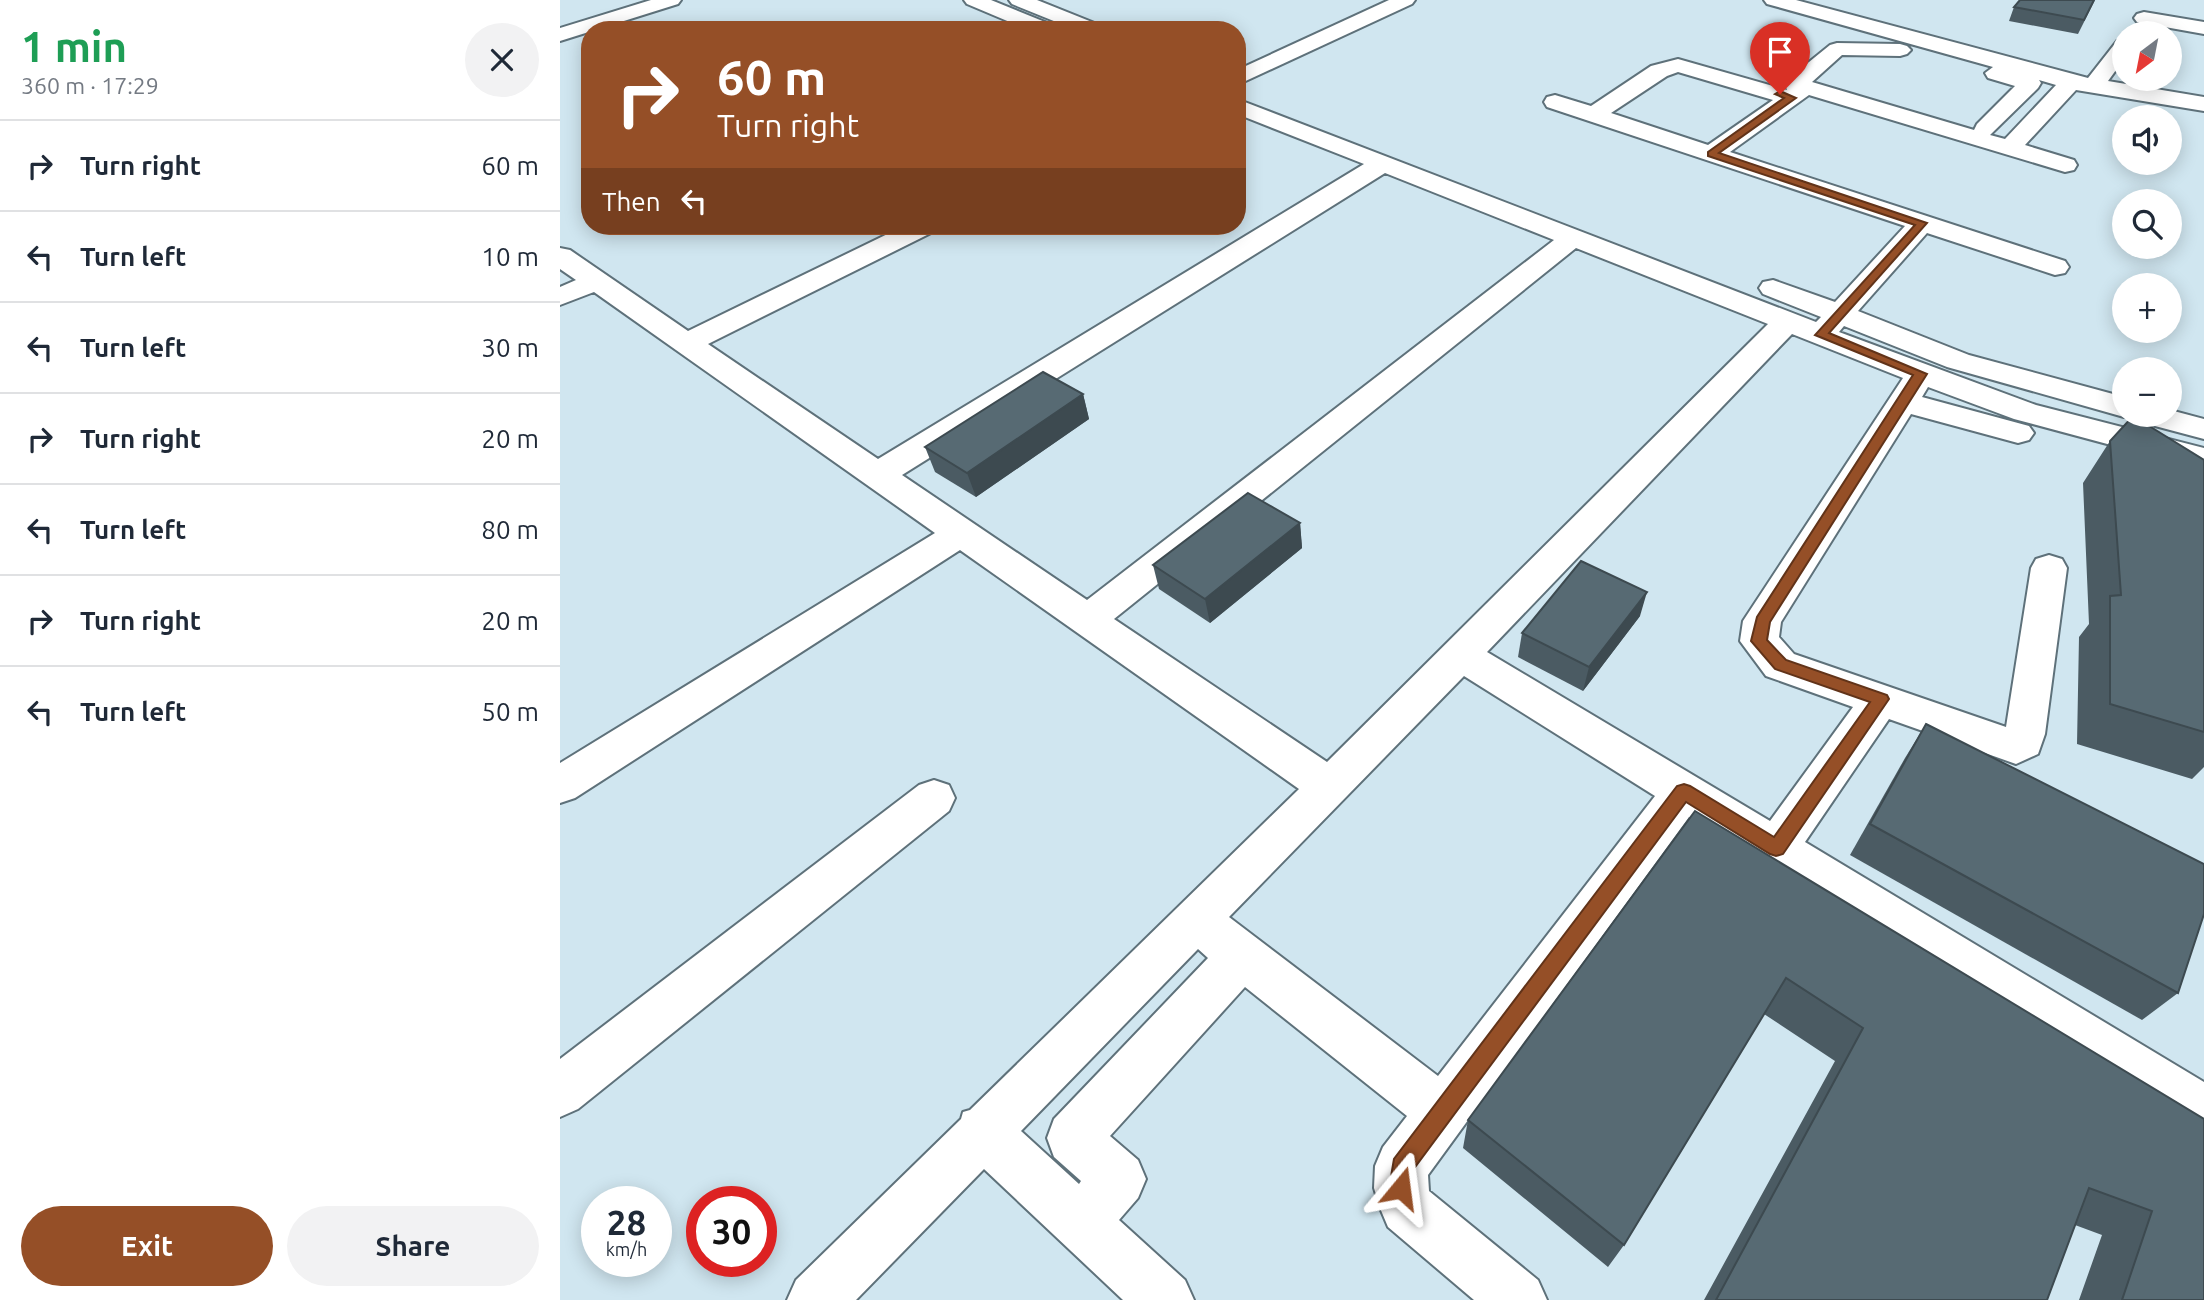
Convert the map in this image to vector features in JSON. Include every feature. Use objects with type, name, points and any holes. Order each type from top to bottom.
[{"type":"street","points":[[606,21],[671,0]]},
{"type":"street","points":[[974,0],[1048,21]]},
{"type":"street","points":[[1019,0],[1050,21]]},
{"type":"street","points":[[1246,74],[1405,0]]},
{"type":"street","points":[[1774,0],[1825,6],[2071,82],[2204,104]]},
{"type":"street","points":[[2142,21],[2156,0]]},
{"type":"street","points":[[1052,21],[1075,4]]},
{"type":"street","points":[[623,16],[633,21]]},
{"type":"street","points":[[2182,27],[2204,28]]},
{"type":"street","points":[[560,35],[581,29]]},
{"type":"street","points":[[1712,160],[1800,86],[1831,52],[1848,48],[1903,50],[2030,83],[1985,129]]},
{"type":"street","points":[[1706,59],[2014,144]]},
{"type":"street","points":[[2094,85],[2112,61]]},
{"type":"street","points":[[1593,115],[1659,71],[1678,65],[1800,86],[1985,129],[2065,165]]},
{"type":"street","points":[[2014,144],[2071,82]]},
{"type":"street","points":[[1246,88],[1839,312],[1958,361],[2112,404]]},
{"type":"street","points":[[1246,109],[1804,328],[1911,388],[2018,433]]},
{"type":"street","points":[[1879,233],[1874,227],[1712,160],[1593,115],[1557,112],[1712,160],[1922,223],[2055,267]]},
{"type":"street","points":[[877,475],[1384,163]]},
{"type":"street","points":[[816,1300],[982,1131],[1461,655],[1804,328],[1839,312],[1922,223]]},
{"type":"street","points":[[688,342],[906,235]]},
{"type":"street","points":[[1087,620],[1574,237]]},
{"type":"street","points":[[560,256],[1328,786]]},
{"type":"street","points":[[560,297],[597,281]]},
{"type":"street","points":[[1911,388],[2025,411],[2204,459]]},
{"type":"street","points":[[1911,388],[1762,621],[1759,641],[1780,665],[2016,747],[2023,742],[2049,568]]},
{"type":"street","points":[[2182,423],[2204,429]]},
{"type":"street","points":[[560,785],[960,534]]},
{"type":"street","points":[[1461,655],[2204,1111]]},
{"type":"street","points":[[1776,848],[1881,699]]},
{"type":"street","points":[[1518,1300],[1407,1208],[1401,1188],[1402,1167],[1684,791]]},
{"type":"street","points":[[560,1091],[934,798]]},
{"type":"street","points":[[1195,919],[1442,1111]]},
{"type":"street","points":[[1082,1222],[1119,1179],[1073,1138],[1242,956]]},
{"type":"street","points":[[982,1131],[1166,1300]]},
{"type":"building","points":[[2020,0],[2094,0],[2084,20],[2014,7]]},
{"type":"building","points":[[1043,372],[1083,394],[967,473],[925,447]]},
{"type":"building","points":[[2123,427],[2151,427],[2204,460],[2204,732],[2110,704],[2110,596],[2121,595],[2110,441]]},
{"type":"building","points":[[1248,493],[1300,523],[1205,599],[1153,565]]},
{"type":"building","points":[[1581,561],[1647,592],[1589,667],[1522,633]]},
{"type":"building","points":[[1926,724],[2204,864],[2204,914],[2178,993],[1870,824]]},
{"type":"building","points":[[1695,811],[2204,1119],[2204,1300],[2122,1300],[2152,1211],[2089,1188],[2047,1300],[1716,1300],[1863,1028],[1786,978],[1624,1245],[1468,1120]]},
{"type":"route","points":[[1401,1188],[1402,1167],[1684,791],[1776,848],[1881,699],[1780,665],[1759,641],[1762,621],[1921,374],[1821,335],[1922,223],[1711,154],[1791,98],[1780,94]]}]
